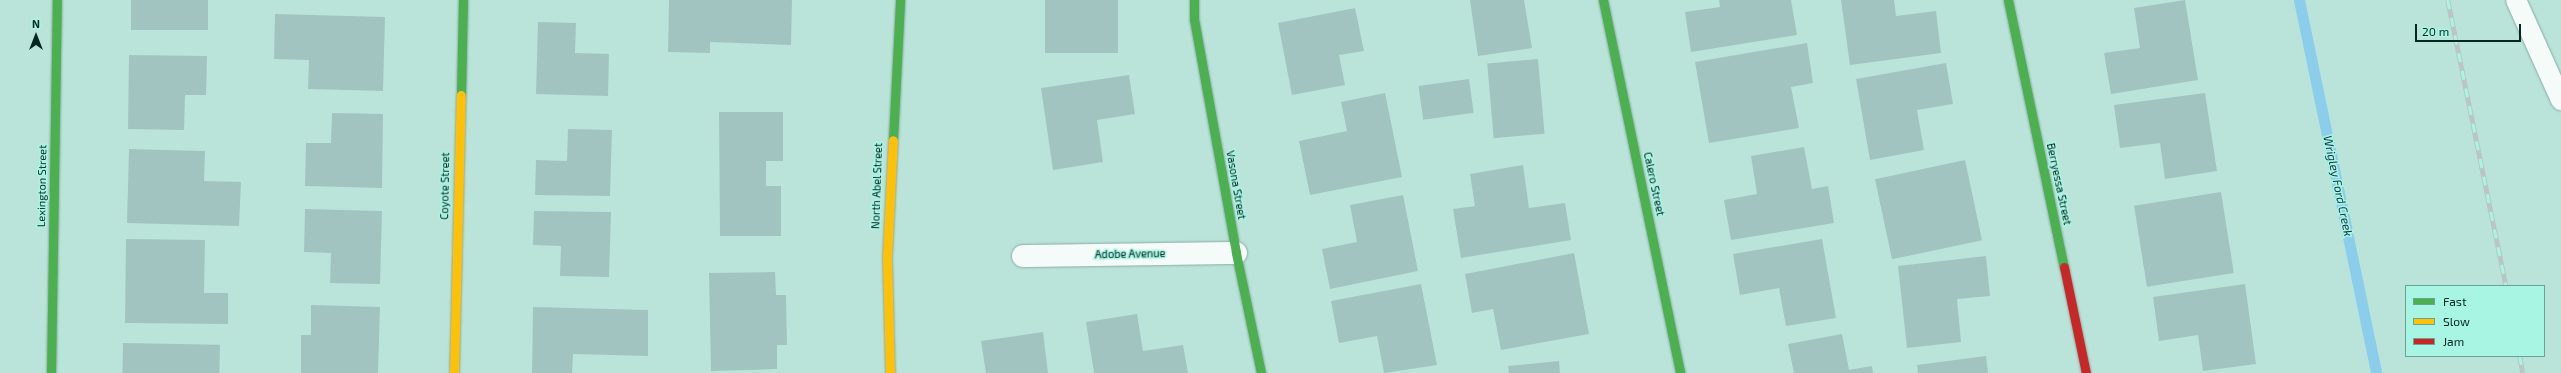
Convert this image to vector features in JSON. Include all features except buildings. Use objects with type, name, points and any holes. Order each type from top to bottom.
[{"type":"street","name":"Lexington Street","points":[[51,373],[57,0]]},
{"type":"street","name":"Coyote Street","points":[[454,373],[463,0]]},
{"type":"street","name":"North Abel Street","points":[[890,373],[887,257],[900,0]]},
{"type":"street","name":"Vasona Street","points":[[1194,0],[1194,19],[1236,253],[1261,373]]},
{"type":"street","name":"Calero Street","points":[[1603,0],[1680,373]]},
{"type":"street","name":"Berryessa Street","points":[[2008,0],[2086,373]]},
{"type":"street","name":"Adobe Avenue","points":[[1023,256],[1236,253]]},
{"type":"lane","points":[[2516,0],[2561,100]]},
{"type":"waterway","name":"Wrigley Ford Creek","points":[[2299,0],[2376,373]]},
{"type":"railway","points":[[2448,0],[2506,285]]},
{"type":"railway","points":[[2520,357],[2523,373]]},
{"type":"traffic: fast","points":[[51,373],[57,0]]},
{"type":"traffic: fast","points":[[461,95],[463,0]]},
{"type":"traffic: fast","points":[[893,140],[900,0]]},
{"type":"traffic: fast","points":[[1194,0],[1194,19],[1236,253],[1261,373]]},
{"type":"traffic: fast","points":[[1603,0],[1680,373]]},
{"type":"traffic: fast","points":[[2008,0],[2064,267]]},
{"type":"traffic: slow","points":[[454,373],[461,95]]},
{"type":"traffic: slow","points":[[890,373],[887,257],[893,140]]},
{"type":"traffic: jam","points":[[2064,267],[2086,373]]}]
